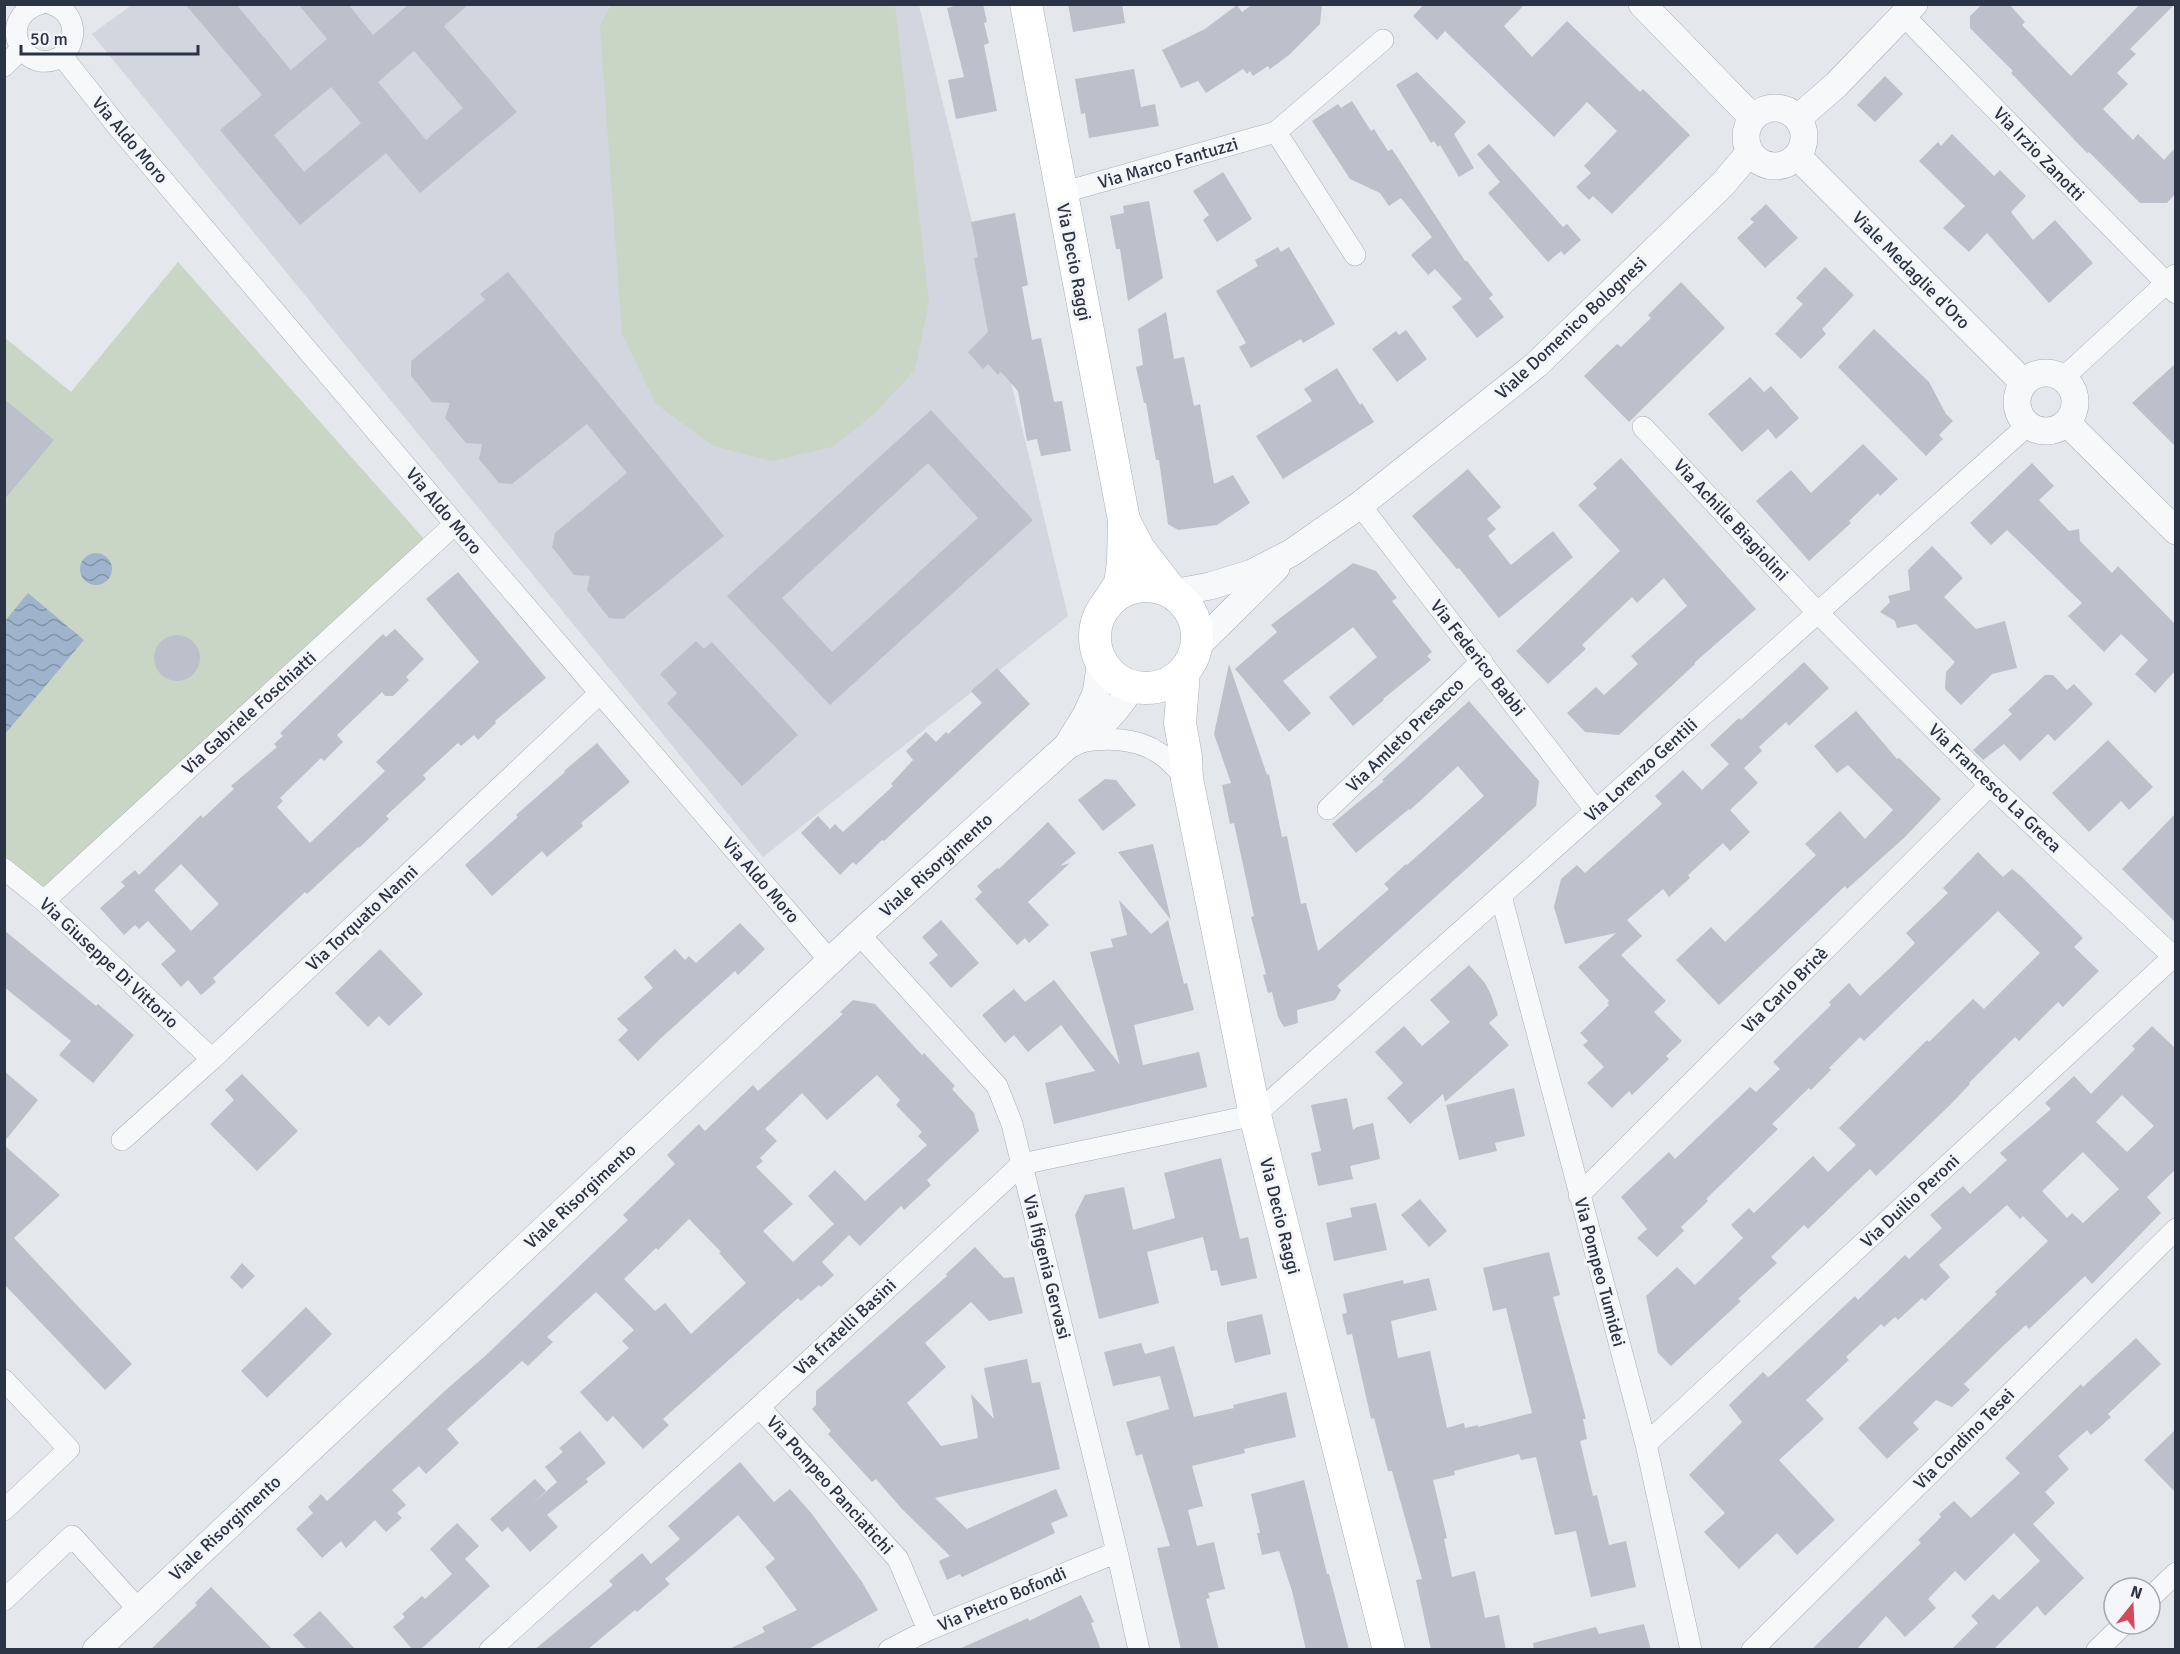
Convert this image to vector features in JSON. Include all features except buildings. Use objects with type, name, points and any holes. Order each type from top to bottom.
[{"type":"main road","name":"Via Decio Raggi","points":[[1026,4],[1124,520],[1120,584],[1102,611],[1095,631],[1095,642],[1101,662]]},
{"type":"main road","name":"Via Decio Raggi","points":[[1124,520],[1139,549],[1173,593],[1186,604],[1195,620],[1198,645],[1193,660],[1184,672],[1180,723],[1186,757],[1186,779],[1255,1115],[1389,1650]]},
{"type":"main road","points":[[1108,603],[1122,592],[1139,586],[1156,587],[1173,593]]},
{"type":"main road","points":[[1101,662],[1114,677],[1141,688],[1162,686],[1174,681],[1184,672]]},
{"type":"main road","name":"Via Decio Raggi","points":[[1141,688],[1164,725],[1172,751],[1186,779]]},
{"type":"street","points":[[40,4],[11,14],[21,49],[36,60],[54,60],[69,50],[73,41],[73,23],[67,8]]},
{"type":"street","points":[[1642,4],[1753,118]]},
{"type":"street","points":[[1798,118],[1836,85],[1909,10]]},
{"type":"street","name":"Via Irzio Zanotti","points":[[1909,10],[2172,284]]},
{"type":"street","name":"Via Marco Fantuzzi","points":[[1061,193],[1276,132],[1383,40]]},
{"type":"street","points":[[4,66],[21,49]]},
{"type":"street","name":"Via Aldo Moro","points":[[62,56],[118,127],[831,962]]},
{"type":"street","points":[[1770,108],[1781,108],[1798,118],[1804,133],[1804,141],[1797,156],[1782,166],[1773,166],[1756,159],[1750,152],[1746,134],[1753,118],[1770,108]]},
{"type":"street","points":[[1276,132],[1355,255]]},
{"type":"street","name":"Viale Domenico Bolognesi","points":[[1198,645],[1291,554],[1360,505],[1536,365],[1722,185],[1750,152]]},
{"type":"street","name":"Viale Medaglie d'Oro","points":[[1797,156],[2024,383]]},
{"type":"street","points":[[2063,378],[2172,284]]},
{"type":"street","points":[[2047,373],[2063,378],[2074,393],[2076,402],[2072,417],[2067,423],[2052,431],[2035,429],[2028,425],[2021,418],[2017,400],[2024,383],[2031,377],[2047,373]]},
{"type":"street","points":[[2067,423],[2175,531]]},
{"type":"street","name":"Via Lorenzo Gentili","points":[[1255,1115],[2028,425]]},
{"type":"street","name":"Via Achille Biagiolini","points":[[1643,427],[1818,612]]},
{"type":"street","name":"Via Federico Babbi","points":[[1360,505],[1596,811]]},
{"type":"street","name":"Via Gabriele Foschiatti","points":[[44,901],[455,524]]},
{"type":"street","name":"Viale Domenico Bolognesi","points":[[1173,593],[1210,586],[1252,573],[1291,554]]},
{"type":"street","name":"Via Francesco La Greca","points":[[1818,612],[1990,785],[2174,958]]},
{"type":"street","name":"Viale Risorgimento","points":[[1067,746],[1096,693],[1101,662]]},
{"type":"street","name":"Via Amleto Presacco","points":[[1328,809],[1482,662]]},
{"type":"street","name":"Viale Risorgimento","points":[[96,1650],[859,934],[1067,746],[1105,723],[1141,688]]},
{"type":"street","name":"Via Torquato Nanni","points":[[122,1140],[212,1059],[600,693]]},
{"type":"street","points":[[1067,746],[1098,739],[1134,743],[1158,752],[1186,779]]},
{"type":"street","name":"Via Carlo Bricè","points":[[1580,1195],[1990,785]]},
{"type":"street","name":"Via Giuseppe Di Vittorio","points":[[4,869],[44,901],[212,1059]]},
{"type":"street","name":"Via Pompeo Tumidei","points":[[1501,896],[1646,1444],[1691,1650]]},
{"type":"street","name":"Via Ifigenia Gervasi","points":[[859,934],[997,1086],[1012,1124],[1117,1552],[1138,1650]]},
{"type":"street","name":"Via Duilio Peroni","points":[[1646,1444],[2174,958]]},
{"type":"street","points":[[1022,1164],[1255,1115]]},
{"type":"street","name":"Via fratelli Basini","points":[[490,1650],[759,1407],[1022,1164]]},
{"type":"street","name":"Via Condino Tesei","points":[[1752,1650],[2175,1229]]},
{"type":"street","points":[[4,1380],[69,1449],[4,1510]]},
{"type":"street","name":"Via Pompeo Panciatichi","points":[[759,1407],[898,1559],[928,1630]]},
{"type":"street","points":[[4,1599],[72,1536],[139,1610]]},
{"type":"street","name":"Via Pietro Bofondi","points":[[889,1650],[928,1630],[1117,1552]]},
{"type":"street","points":[[2162,1586],[2175,1573]]},
{"type":"street","points":[[2097,1650],[2112,1636]]},
{"type":"shaded area","points":[[133,4],[919,5],[1068,616],[763,857],[92,34]]},
{"type":"green space","points":[[611,5],[895,5],[929,302],[915,370],[874,414],[832,447],[772,461],[713,446],[656,404],[622,334],[600,26]]},
{"type":"green space","points":[[178,262],[425,540],[44,889],[5,856],[4,337],[71,392]]},
{"type":"water","points":[[96,553],[107,558],[112,569],[107,580],[96,585],[85,580],[80,569],[85,558]]},
{"type":"water","points":[[28,593],[84,640],[5,734],[5,621]]}]
